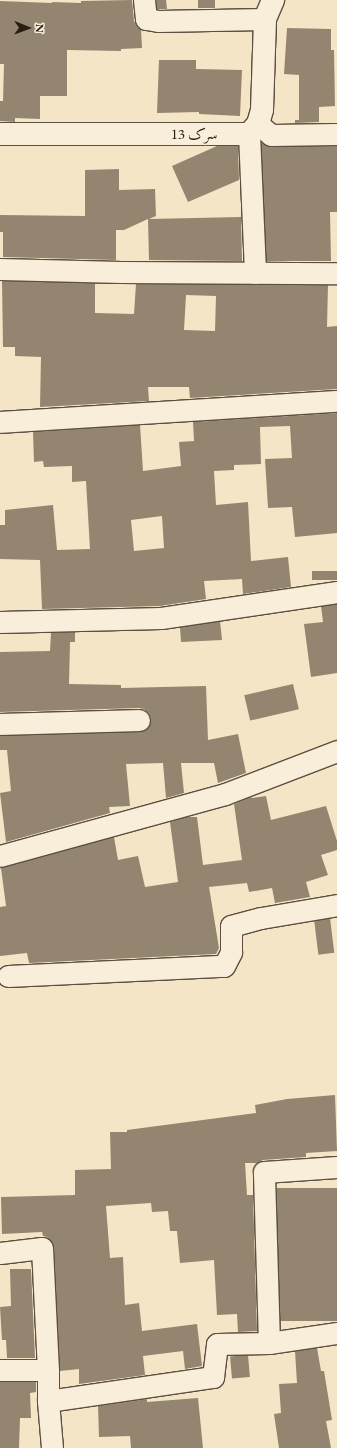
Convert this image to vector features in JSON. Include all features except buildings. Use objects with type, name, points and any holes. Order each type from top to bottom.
[{"type":"street","points":[[144,0],[146,19],[158,21],[269,10],[262,110],[254,129],[255,273]]},
{"type":"street","points":[[254,129],[271,135],[337,134]]},
{"type":"street","name":"سرک 13","points":[[0,134],[254,129]]},
{"type":"street","points":[[0,269],[337,273]]},
{"type":"street","points":[[0,422],[337,401]]},
{"type":"street","points":[[0,622],[161,618],[337,592]]},
{"type":"street","points":[[0,724],[139,720]]},
{"type":"street","points":[[0,856],[225,794],[337,751]]},
{"type":"street","points":[[8,976],[224,966],[231,952],[231,926],[261,918],[337,905]]},
{"type":"street","points":[[269,1343],[264,1172],[337,1167]]},
{"type":"street","points":[[0,1253],[42,1248],[48,1370],[48,1402],[52,1448]]},
{"type":"street","points":[[48,1402],[213,1377],[217,1344],[269,1343],[337,1333]]},
{"type":"street","points":[[0,1370],[48,1370]]}]
